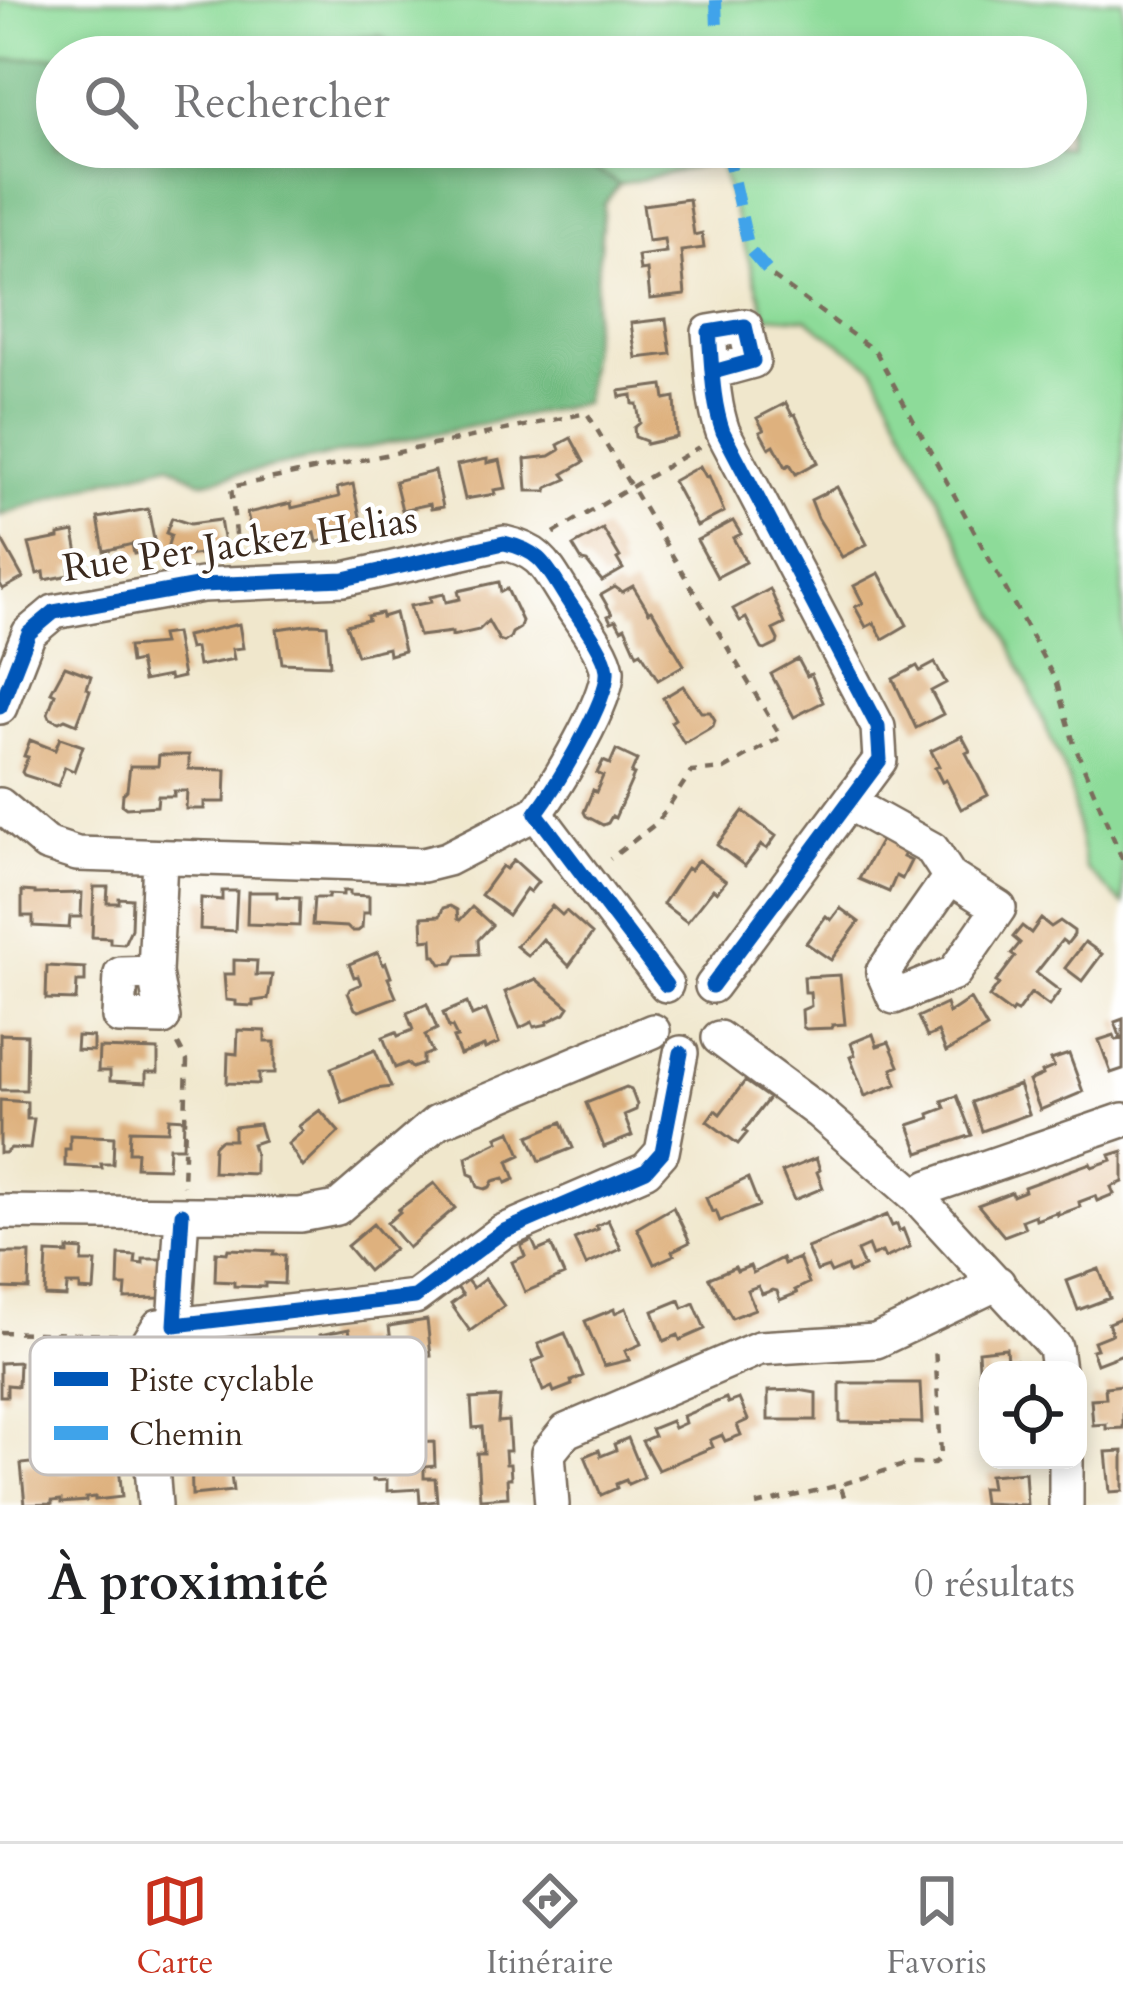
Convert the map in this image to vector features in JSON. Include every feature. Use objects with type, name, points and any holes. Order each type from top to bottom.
[{"type":"street","points":[[712,986],[880,760],[878,727],[723,433],[713,372]]},
{"type":"street","name":"Rue Per Jackez Helias","points":[[0,707],[29,633],[54,612],[202,585],[344,579],[504,543],[528,548]]},
{"type":"street","points":[[0,805],[46,844],[77,854],[423,865],[447,859],[536,812],[554,789],[606,687],[607,665],[544,562],[528,548]]},
{"type":"street","points":[[849,803],[932,849],[950,877]]},
{"type":"street","points":[[536,812],[666,985]]},
{"type":"street","points":[[160,858],[155,973],[164,1018]]},
{"type":"street","points":[[677,979],[712,986],[725,1004],[725,1028],[719,1038],[703,1051],[681,1053],[664,1045],[650,1018],[657,994],[677,979]]},
{"type":"street","points":[[0,1212],[300,1215],[337,1208],[437,1123],[653,1030]]},
{"type":"street","points":[[719,1038],[819,1112],[917,1197],[1055,1347],[1057,1361]]},
{"type":"street","points":[[164,1330],[415,1297],[502,1232],[646,1169],[662,1152],[681,1053]]},
{"type":"street","points":[[917,1197],[928,1186],[1123,1120]]},
{"type":"street","points":[[157,1337],[164,1330],[182,1214]]},
{"type":"street","points":[[552,1505],[548,1453],[566,1431],[759,1348],[876,1341],[998,1283]]},
{"type":"street","points":[[1066,1469],[1066,1505]]},
{"type":"street","points":[[153,1475],[155,1505]]},
{"type":"path","points":[[773,277],[876,352],[1057,683],[1074,744],[1123,861]]},
{"type":"path","points":[[241,583],[231,487],[587,413],[781,737],[724,769],[691,772],[658,822],[587,878]]},
{"type":"path","points":[[528,548],[723,433]]},
{"type":"path","points":[[164,1018],[187,1061],[182,1214]]},
{"type":"path","points":[[756,1505],[907,1464],[934,1464],[941,1456],[934,1333],[927,1317]]},
{"type":"path","points":[[0,1333],[164,1330]]},
{"type":"path","points":[[840,1485],[847,1505]]},
{"type":"green space","points":[[0,0],[1123,0],[1123,905],[1085,868],[1069,781],[1002,625],[874,368],[806,319],[766,316],[721,168],[1087,168],[1087,36],[36,36],[36,58],[0,60]]},
{"type":"green space","points":[[36,58],[36,168],[593,168],[619,184],[604,204],[585,403],[201,482],[169,464],[0,516],[0,60]]},
{"type":"green space","points":[[593,168],[692,168],[619,184]]},
{"type":"building","points":[[689,199],[694,235],[702,233],[704,248],[681,251],[685,295],[650,299],[647,270],[640,271],[638,256],[666,252],[664,239],[648,241],[643,205]]},
{"type":"building","points":[[666,319],[671,354],[636,358],[631,323]]},
{"type":"building","points":[[663,385],[665,399],[675,397],[677,437],[646,444],[635,437],[634,428],[640,423],[637,404],[632,395],[620,397],[619,391]]},
{"type":"building","points":[[786,403],[818,462],[796,474],[790,464],[786,467],[774,445],[769,448],[757,418]]},
{"type":"building","points":[[571,438],[584,462],[547,491],[527,491],[525,459],[550,456]]},
{"type":"building","points":[[487,459],[487,463],[500,460],[506,488],[465,499],[457,465]]},
{"type":"building","points":[[700,466],[724,512],[697,526],[673,481]]},
{"type":"building","points":[[435,471],[443,507],[431,509],[430,504],[402,510],[395,481]]},
{"type":"building","points":[[353,484],[362,526],[329,533],[331,539],[317,542],[315,533],[255,545],[247,513],[339,497],[337,488]]},
{"type":"building","points":[[837,487],[867,544],[842,557],[811,500]]},
{"type":"building","points":[[148,509],[156,550],[134,554],[132,544],[104,551],[98,518]]},
{"type":"building","points":[[172,518],[190,524],[220,520],[225,550],[187,556],[167,548]]},
{"type":"building","points":[[733,521],[741,534],[733,538],[746,562],[717,577],[697,540]]},
{"type":"building","points":[[603,529],[623,569],[602,581],[573,546]]},
{"type":"building","points":[[74,532],[80,565],[69,568],[70,575],[45,580],[44,572],[37,574],[29,544]]},
{"type":"building","points":[[0,537],[23,578],[3,589],[0,584]]},
{"type":"building","points":[[879,573],[907,625],[883,639],[874,623],[866,627],[855,607],[863,603],[854,586]]},
{"type":"building","points":[[499,582],[522,621],[510,638],[499,640],[488,621],[479,630],[452,636],[452,632],[419,636],[410,606],[444,594],[446,602],[460,599],[458,591]]},
{"type":"building","points":[[633,586],[684,665],[658,680],[641,652],[637,654],[625,627],[611,622],[608,616],[612,614],[601,595],[615,587],[622,592]]},
{"type":"building","points":[[770,589],[785,624],[773,630],[777,644],[765,650],[746,618],[740,621],[733,609]]},
{"type":"building","points":[[381,613],[382,617],[395,613],[404,651],[389,655],[388,648],[357,655],[346,625]]},
{"type":"building","points":[[239,624],[243,648],[232,649],[234,659],[198,666],[195,648],[189,649],[186,636]]},
{"type":"building","points":[[327,625],[330,665],[282,663],[277,629]]},
{"type":"building","points":[[175,633],[183,677],[143,681],[139,661],[130,663],[128,647],[163,644],[161,635]]},
{"type":"building","points":[[798,659],[807,676],[811,674],[823,702],[794,717],[771,674]]},
{"type":"building","points":[[935,663],[946,683],[931,691],[943,714],[916,728],[893,679],[917,666],[920,671]]},
{"type":"building","points":[[65,666],[91,676],[77,724],[65,719],[59,722],[48,713],[55,694],[51,692]]},
{"type":"building","points":[[683,686],[701,712],[710,712],[715,720],[713,726],[684,743],[663,698]]},
{"type":"building","points":[[962,736],[988,795],[961,809],[946,780],[942,782],[931,751]]},
{"type":"building","points":[[60,738],[83,746],[74,771],[65,767],[58,786],[24,775],[30,740],[55,750]]},
{"type":"building","points":[[616,750],[637,760],[615,818],[603,825],[584,812],[603,776],[597,773],[603,761],[610,764]]},
{"type":"building","points":[[159,755],[189,755],[189,769],[226,770],[225,802],[204,802],[204,809],[186,809],[187,791],[174,791],[174,796],[158,796],[157,806],[126,808],[123,794],[130,766],[158,766]]},
{"type":"building","points":[[743,811],[776,836],[767,849],[761,845],[745,866],[717,845]]},
{"type":"building","points":[[885,833],[909,845],[903,857],[911,861],[889,892],[859,879]]},
{"type":"building","points":[[514,860],[538,882],[530,892],[526,889],[508,915],[481,895],[502,866],[506,869]]},
{"type":"building","points":[[698,860],[726,881],[717,892],[713,889],[687,922],[663,904],[687,868]]},
{"type":"building","points":[[94,887],[108,887],[107,903],[132,899],[131,929],[124,944],[92,937]]},
{"type":"building","points":[[22,891],[82,893],[81,917],[70,917],[69,928],[33,926],[33,916],[22,916]]},
{"type":"building","points":[[222,891],[237,891],[235,931],[200,929],[201,898],[222,900]]},
{"type":"building","points":[[343,891],[369,896],[369,913],[363,913],[362,928],[351,931],[312,925],[314,898],[343,895]]},
{"type":"building","points":[[248,892],[300,898],[299,926],[247,924]]},
{"type":"building","points":[[450,906],[460,920],[472,907],[492,925],[478,940],[479,954],[457,955],[453,963],[441,964],[433,956],[432,939],[423,940],[422,917],[440,916]]},
{"type":"building","points":[[552,906],[562,915],[566,911],[592,934],[569,966],[543,939],[528,956],[516,946]]},
{"type":"building","points":[[840,908],[859,922],[831,960],[806,943],[826,916],[831,920]]},
{"type":"building","points":[[1041,919],[1051,927],[1060,921],[1074,931],[1036,973],[1060,991],[1049,1006],[1031,993],[1011,1013],[989,997],[1015,957],[1011,954],[1020,943],[1013,937],[1022,926],[1031,933]]},
{"type":"building","points":[[1085,942],[1102,954],[1082,981],[1065,968]]},
{"type":"building","points":[[378,952],[396,997],[359,1011],[348,993],[361,984],[349,964]]},
{"type":"building","points":[[234,960],[257,961],[256,975],[272,975],[268,999],[253,1001],[253,1006],[226,1000],[224,974],[234,974]]},
{"type":"building","points":[[47,966],[85,968],[85,982],[77,982],[76,1000],[46,999]]},
{"type":"building","points":[[840,975],[845,1024],[803,1027],[802,1010],[811,1006],[804,977]]},
{"type":"building","points":[[536,979],[569,1007],[548,1024],[534,1027],[532,1022],[520,1028],[505,992]]},
{"type":"building","points":[[970,999],[987,1028],[946,1052],[938,1032],[927,1037],[918,1017],[946,1004],[949,1013]]},
{"type":"building","points":[[467,1003],[472,1016],[486,1010],[499,1043],[460,1055],[453,1038],[457,1037],[443,1013]]},
{"type":"building","points":[[427,1004],[437,1029],[425,1035],[432,1052],[423,1056],[423,1064],[395,1068],[383,1037],[413,1030],[407,1013]]},
{"type":"building","points":[[1123,1019],[1123,1069],[1111,1073],[1099,1040],[1114,1035],[1121,1039],[1115,1022]]},
{"type":"building","points":[[238,1030],[265,1031],[265,1042],[275,1042],[275,1073],[259,1073],[259,1084],[227,1083],[228,1053],[237,1054]]},
{"type":"building","points":[[0,1034],[27,1035],[26,1090],[0,1090]]},
{"type":"building","points":[[873,1034],[877,1046],[889,1042],[899,1066],[892,1069],[897,1084],[865,1096],[850,1057],[855,1055],[851,1043]]},
{"type":"building","points":[[77,1036],[93,1037],[93,1051],[76,1050]]},
{"type":"building","points":[[99,1048],[158,1050],[158,1072],[146,1072],[146,1083],[110,1081],[110,1071],[98,1071]]},
{"type":"building","points":[[375,1050],[391,1087],[342,1102],[331,1068]]},
{"type":"building","points":[[1069,1054],[1083,1092],[1040,1110],[1029,1081],[1054,1067],[1051,1060]]},
{"type":"building","points":[[745,1081],[769,1098],[738,1144],[707,1121],[715,1110],[720,1114]]},
{"type":"building","points":[[1019,1085],[1029,1114],[982,1131],[972,1102]]},
{"type":"building","points":[[626,1087],[637,1105],[624,1115],[632,1136],[604,1147],[586,1103]]},
{"type":"building","points":[[957,1096],[972,1135],[919,1153],[909,1125],[930,1118],[929,1114],[945,1108],[942,1101]]},
{"type":"building","points":[[0,1100],[27,1102],[27,1119],[34,1119],[30,1149],[0,1153]]},
{"type":"building","points":[[320,1110],[339,1132],[303,1167],[288,1144],[303,1131],[299,1126]]},
{"type":"building","points":[[169,1118],[184,1119],[183,1147],[169,1147],[168,1168],[136,1167],[137,1152],[129,1152],[130,1130],[168,1131]]},
{"type":"building","points":[[562,1122],[573,1148],[540,1161],[529,1136]]},
{"type":"building","points":[[259,1124],[264,1140],[252,1144],[255,1174],[213,1172],[214,1146],[220,1140],[234,1140],[234,1127]]},
{"type":"building","points":[[511,1131],[521,1155],[508,1161],[515,1179],[478,1187],[466,1157]]},
{"type":"building","points":[[70,1135],[114,1137],[113,1164],[65,1166]]},
{"type":"building","points":[[1123,1151],[1123,1182],[1111,1187],[1114,1194],[1079,1202],[1080,1207],[1058,1215],[1036,1220],[1035,1215],[1022,1220],[1025,1228],[1004,1236],[978,1205],[1012,1192],[1013,1196],[1025,1191],[1024,1187],[1090,1163],[1092,1167],[1112,1160],[1110,1155]]},
{"type":"building","points":[[816,1158],[823,1188],[794,1200],[782,1172]]},
{"type":"building","points":[[748,1178],[759,1206],[720,1221],[706,1198]]},
{"type":"building","points":[[434,1183],[455,1208],[408,1248],[387,1223]]},
{"type":"building","points":[[673,1207],[690,1242],[654,1264],[637,1228]]},
{"type":"building","points":[[887,1215],[892,1226],[903,1229],[910,1247],[885,1258],[882,1252],[872,1256],[868,1246],[857,1251],[864,1267],[849,1273],[847,1266],[831,1273],[828,1267],[817,1271],[807,1248]]},
{"type":"building","points":[[608,1220],[621,1249],[586,1265],[574,1239]]},
{"type":"building","points":[[373,1224],[394,1249],[368,1271],[347,1246]]},
{"type":"building","points":[[532,1240],[537,1251],[551,1245],[564,1275],[525,1292],[512,1262],[525,1256],[521,1246]]},
{"type":"building","points":[[68,1249],[83,1250],[82,1262],[96,1262],[94,1291],[67,1285],[66,1297],[45,1296],[47,1253],[68,1254]]},
{"type":"building","points":[[228,1249],[285,1255],[284,1284],[234,1286],[234,1282],[215,1281],[216,1252],[227,1253]]},
{"type":"building","points":[[1,1253],[30,1253],[29,1289],[0,1288]]},
{"type":"building","points":[[119,1255],[136,1256],[135,1263],[143,1264],[143,1259],[166,1259],[166,1283],[160,1283],[160,1298],[125,1299],[126,1286],[118,1286]]},
{"type":"building","points":[[782,1258],[784,1264],[799,1258],[809,1283],[780,1300],[777,1291],[762,1294],[758,1286],[747,1290],[755,1309],[732,1318],[709,1278],[735,1267],[737,1271],[750,1266],[753,1273]]},
{"type":"building","points":[[1099,1269],[1110,1298],[1078,1310],[1067,1281]]},
{"type":"building","points":[[466,1279],[473,1288],[485,1279],[504,1306],[470,1331],[451,1304],[463,1295],[456,1286]]},
{"type":"building","points":[[680,1300],[683,1308],[694,1303],[705,1329],[664,1341],[653,1311]]},
{"type":"building","points":[[626,1308],[641,1344],[625,1351],[629,1360],[604,1366],[585,1321]]},
{"type":"building","points":[[1123,1317],[1123,1354],[1097,1364],[1094,1341],[1112,1334],[1108,1323]]},
{"type":"building","points":[[427,1320],[431,1356],[426,1356],[426,1337],[390,1337],[389,1326]]},
{"type":"building","points":[[349,1329],[350,1337],[320,1337]]},
{"type":"building","points":[[565,1333],[583,1376],[554,1392],[552,1387],[543,1391],[532,1362],[544,1357],[538,1344]]},
{"type":"building","points":[[1006,1348],[1007,1361],[979,1361],[979,1366],[978,1351]]},
{"type":"building","points":[[19,1362],[18,1386],[7,1385],[7,1396],[0,1396],[0,1363]]},
{"type":"building","points":[[840,1383],[920,1383],[922,1423],[840,1422]]},
{"type":"building","points":[[1123,1385],[1123,1428],[1093,1425],[1091,1399],[1106,1398],[1105,1387]]},
{"type":"building","points":[[768,1391],[816,1393],[816,1420],[768,1420]]},
{"type":"building","points":[[500,1397],[498,1422],[508,1421],[508,1497],[480,1499],[477,1453],[484,1453],[482,1427],[473,1428],[471,1399]]},
{"type":"building","points":[[726,1398],[728,1403],[739,1399],[748,1420],[737,1425],[741,1435],[710,1440],[713,1447],[658,1470],[642,1441],[654,1436],[651,1429],[671,1421],[674,1428],[685,1423],[683,1416]]},
{"type":"building","points":[[628,1438],[644,1477],[616,1484],[617,1488],[601,1495],[585,1456],[616,1450],[614,1444]]},
{"type":"building","points":[[426,1442],[434,1442],[435,1466],[426,1467]]},
{"type":"building","points":[[1123,1451],[1123,1491],[1110,1492],[1106,1452]]},
{"type":"building","points":[[30,1463],[30,1475],[120,1475],[122,1497],[25,1505],[21,1464]]},
{"type":"building","points":[[1025,1472],[1027,1505],[983,1503],[981,1488],[991,1488],[989,1475]]},
{"type":"building","points":[[192,1475],[231,1475],[233,1491],[192,1495]]},
{"type":"building","points":[[373,1475],[435,1478],[437,1501],[420,1503],[419,1489],[387,1491],[387,1480],[373,1481]]},
{"type":"marked path","points":[[716,0],[717,36]]},
{"type":"marked path","points":[[731,168],[749,249],[773,277]]},
{"type":"cycle path","points":[[712,986],[880,760],[878,727],[723,432],[715,395],[709,332],[745,326],[753,361],[713,372]]},
{"type":"cycle path","points":[[0,707],[29,633],[54,612],[202,585],[344,579],[504,543],[526,550],[553,576],[596,643],[607,670],[591,721],[536,813],[666,985]]},
{"type":"cycle path","points":[[182,1214],[175,1325],[415,1297],[502,1232],[646,1170],[662,1152],[681,1053]]}]
